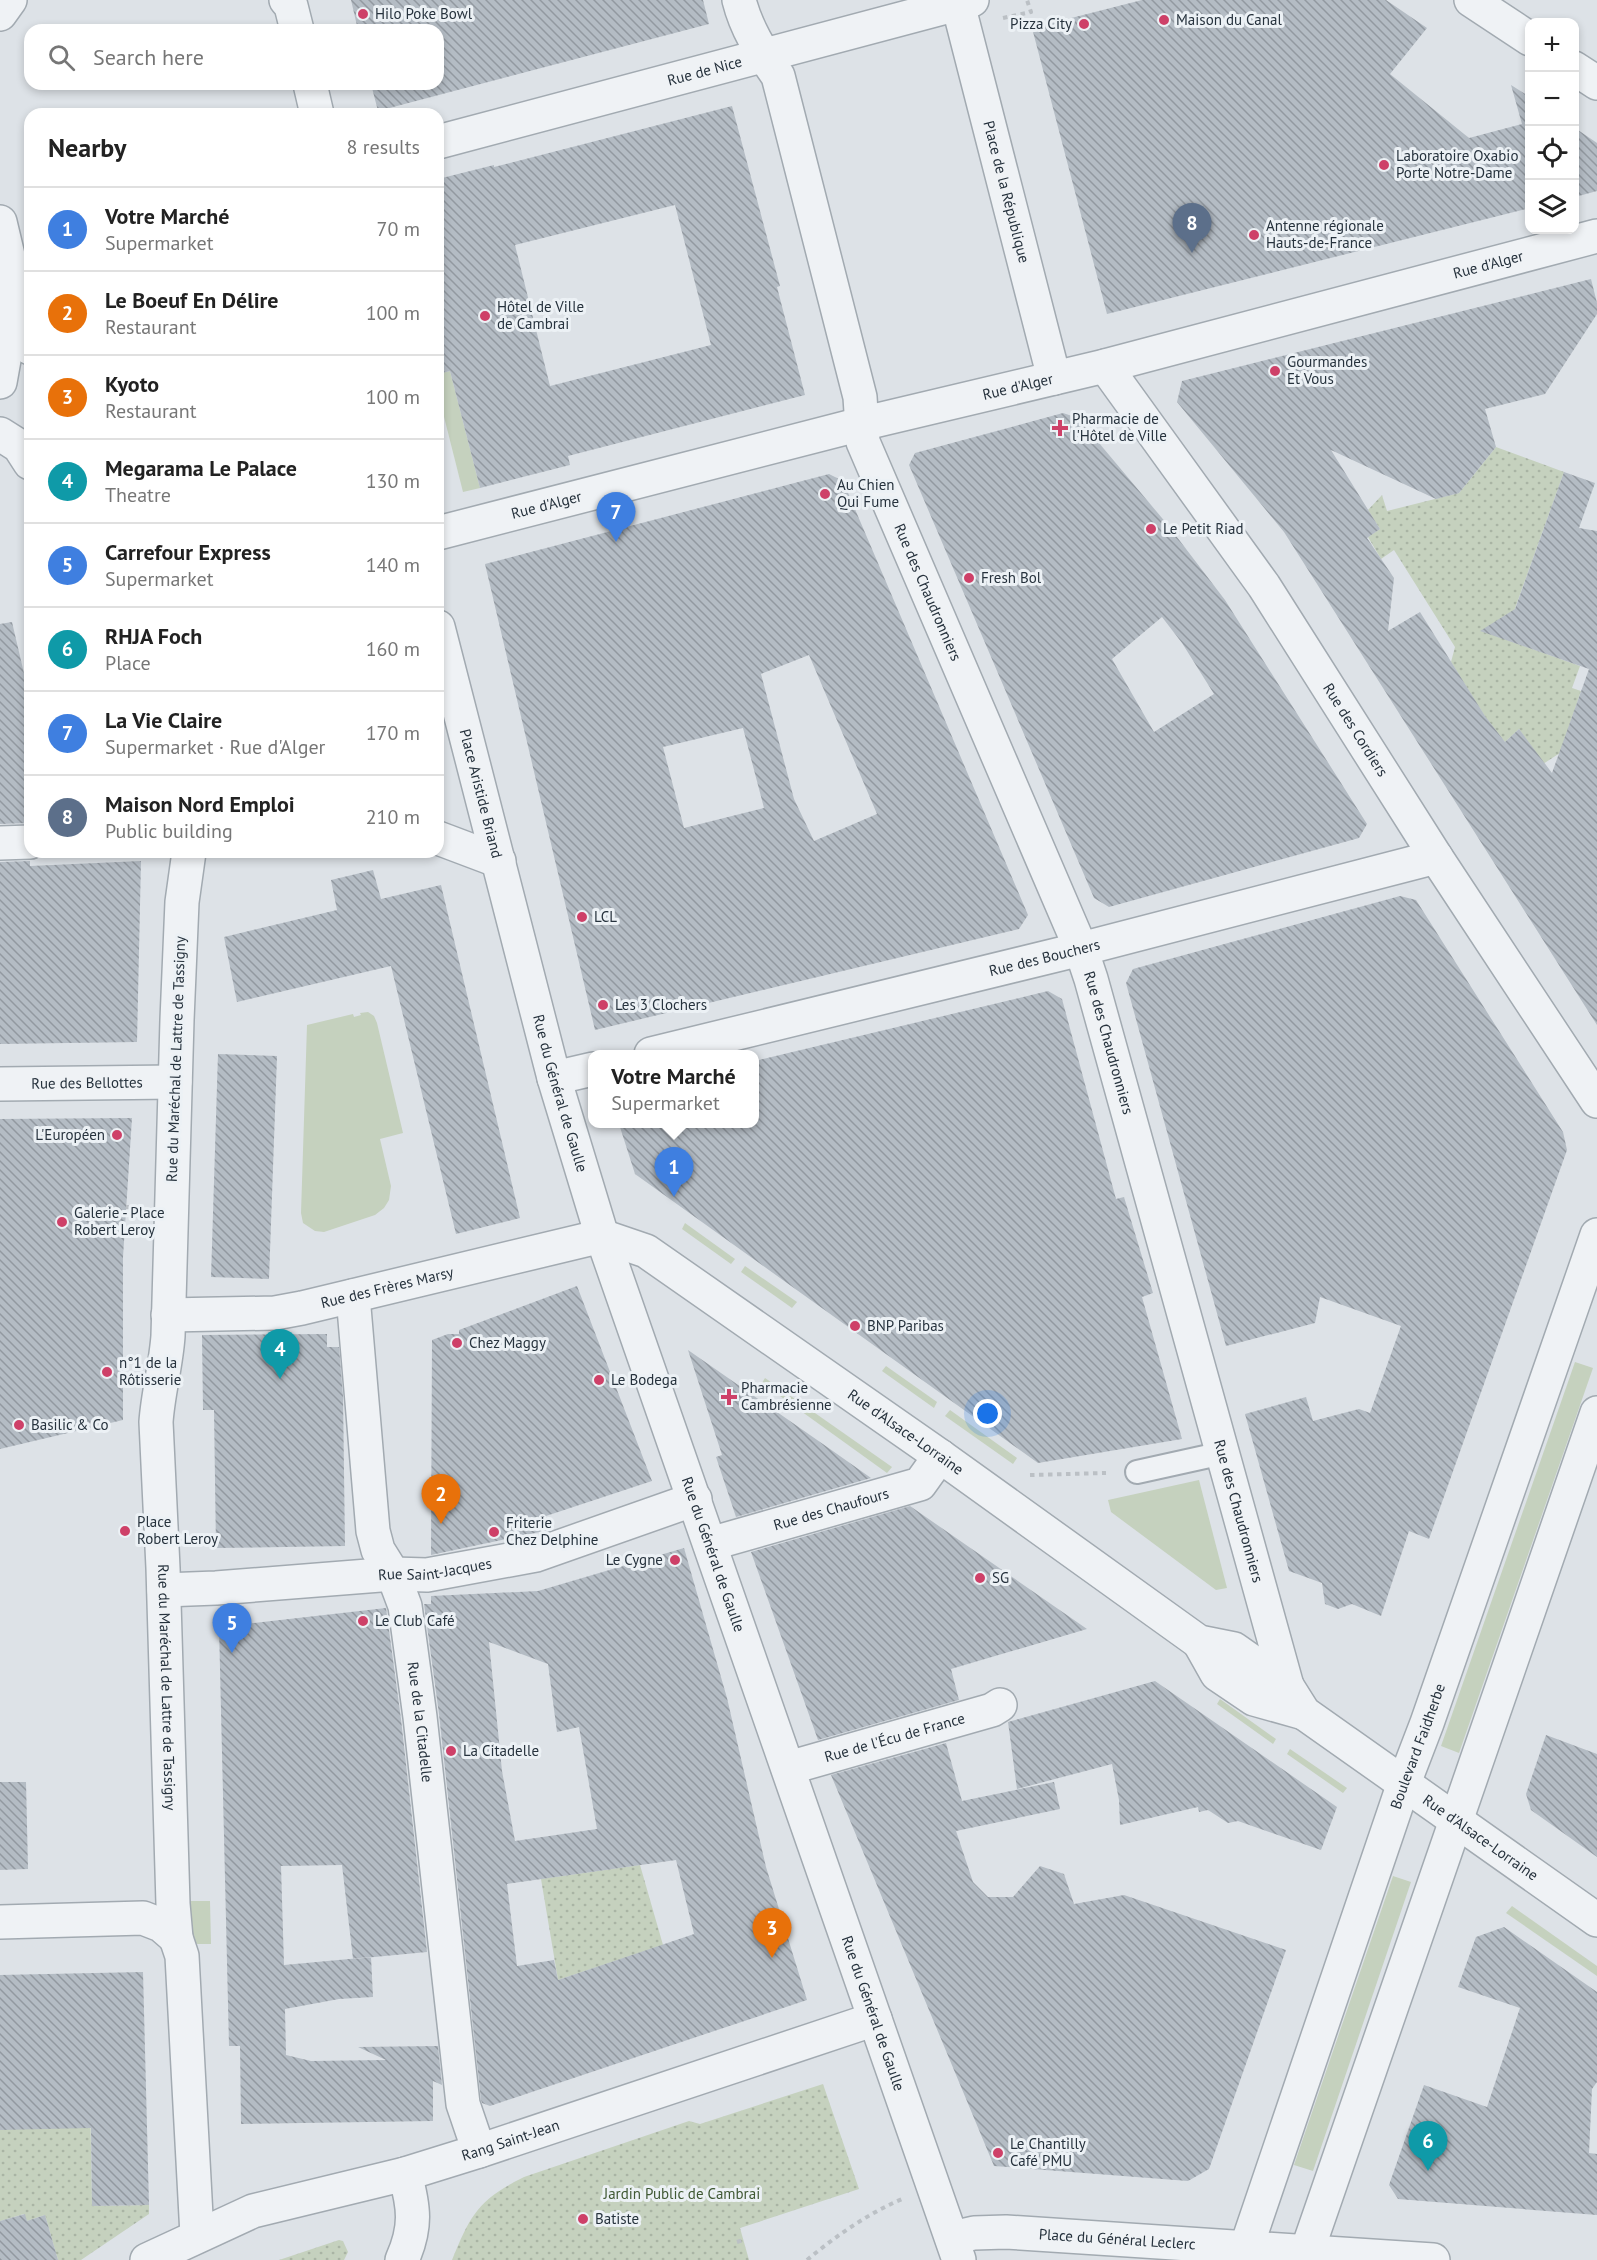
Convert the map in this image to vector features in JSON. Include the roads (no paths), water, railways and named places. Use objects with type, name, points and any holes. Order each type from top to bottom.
[{"type":"street","points":[[0,14],[10,0]]},
{"type":"street","points":[[738,0],[744,20],[763,55],[778,76],[860,396],[861,424]]},
{"type":"street","points":[[1470,0],[1525,36]]},
{"type":"street","name":"Rue de Nice","points":[[444,140],[965,2]]},
{"type":"street","name":"Place de la République","points":[[965,2],[1054,378]]},
{"type":"street","points":[[1579,71],[1597,83]]},
{"type":"street","points":[[311,90],[316,108]]},
{"type":"street","points":[[0,222],[24,324]]},
{"type":"street","name":"Rue d'Alger","points":[[444,531],[861,424],[1105,366],[1597,236]]},
{"type":"street","points":[[0,382],[7,343],[10,267]]},
{"type":"street","name":"Rue des Cordiers","points":[[1105,366],[1264,586],[1436,856],[1597,1101]]},
{"type":"street","name":"Rue des Chaudronniers","points":[[861,424],[863,442],[870,459],[1092,979],[1287,1686]]},
{"type":"street","points":[[0,434],[19,446],[24,454]]},
{"type":"street","name":"Place Aristide Briand","points":[[444,650],[500,861]]},
{"type":"street","points":[[444,672],[447,662]]},
{"type":"street","name":"Place Aristide Briand","points":[[444,840],[500,861]]},
{"type":"street","points":[[0,843],[24,842]]},
{"type":"street","name":"Rue des Bouchers","points":[[667,1050],[1081,949],[1436,856]]},
{"type":"street","name":"Rue du Maréchal de Lattre de Tassigny","points":[[188,858],[182,902],[166,1353],[156,1422],[176,1938],[182,1956],[197,2235]]},
{"type":"street","name":"Rue du Général de Gaulle","points":[[500,861],[554,1077],[602,1236],[955,2249]]},
{"type":"street","points":[[554,1077],[588,1070]]},
{"type":"street","name":"Rue des Bellottes","points":[[0,1084],[175,1082]]},
{"type":"street","name":"Boulevard Faidherbe","points":[[1244,2254],[1404,1783],[1597,1235]]},
{"type":"street","name":"Rue des Frères Marsy","points":[[168,1315],[275,1313],[602,1236]]},
{"type":"street","name":"Rue d'Alsace-Lorraine","points":[[602,1236],[646,1251],[940,1456],[1199,1642],[1234,1649],[1287,1686],[1304,1713]]},
{"type":"street","name":"Rue de la Citadelle","points":[[353,1296],[374,1531],[378,1550],[393,1574],[405,1606],[420,1717],[463,2104],[479,2151]]},
{"type":"street","points":[[1306,2256],[1597,1413]]},
{"type":"street","name":"Rue des Chaufours","points":[[710,1544],[920,1484],[940,1456]]},
{"type":"street","name":"Rue Saint-Jacques","points":[[164,1590],[393,1574],[427,1575],[536,1555],[695,1499]]},
{"type":"street","name":"Rue d'Alsace-Lorraine","points":[[1199,1642],[1217,1674],[1254,1699],[1304,1713],[1597,1920]]},
{"type":"street","name":"Rue de l'Écu de France","points":[[788,1768],[992,1710],[1000,1705]]},
{"type":"street","points":[[0,1922],[143,1918],[161,1925],[176,1938]]},
{"type":"street","name":"Rang Saint-Jean","points":[[147,2260],[253,2211],[405,2174],[875,2019]]},
{"type":"street","points":[[402,2260],[411,2239],[413,2219],[412,2200],[405,2174]]},
{"type":"street","name":"Place du Général Leclerc","points":[[955,2249],[974,2233],[1006,2232],[1244,2254],[1433,2260]]},
{"type":"lane","points":[[1137,1472],[1223,1453]]},
{"type":"place","name":"Hilo Poke Bowl","points":[[363,14]]},
{"type":"place","name":"Maison du Canal","points":[[1164,20]]},
{"type":"place","name":"Pizza City","points":[[1084,24]]},
{"type":"place","name":"Laboratoire Oxabio Porte Notre-Dame","points":[[1384,165]]},
{"type":"place","name":"Antenne régionale Hauts-de-France","points":[[1254,235]]},
{"type":"place","name":"Maison Nord Emploi","points":[[1192,253]]},
{"type":"place","name":"Hôtel de Ville de Cambrai","points":[[485,316]]},
{"type":"place","name":"Gourmandes Et Vous","points":[[1275,371]]},
{"type":"place","name":"Pharmacie de l'Hôtel de Ville","points":[[1060,428]]},
{"type":"place","name":"Au Chien Qui Fume","points":[[825,494]]},
{"type":"place","name":"Le Petit Riad","points":[[1151,529]]},
{"type":"place","name":"La Vie Claire","points":[[616,542]]},
{"type":"place","name":"Fresh Bol","points":[[969,578]]},
{"type":"place","name":"LCL","points":[[582,917]]},
{"type":"place","name":"Les 3 Clochers","points":[[603,1005]]},
{"type":"place","name":"L'Européen","points":[[117,1135]]},
{"type":"place","name":"Votre Marché","points":[[674,1197]]},
{"type":"place","name":"Galerie - Place Robert Leroy","points":[[62,1222]]},
{"type":"place","name":"BNP Paribas","points":[[855,1326]]},
{"type":"place","name":"Chez Maggy","points":[[457,1343]]},
{"type":"place","name":"n°1 de la Rôtisserie","points":[[107,1372]]},
{"type":"place","name":"Megarama Le Palace","points":[[280,1379]]},
{"type":"place","name":"Le Bodega","points":[[599,1380]]},
{"type":"place","name":"Pharmacie Cambrésienne","points":[[729,1397]]},
{"type":"place","name":"Basilic & Co","points":[[19,1425]]},
{"type":"place","name":"Le Boeuf En Délire","points":[[441,1524]]},
{"type":"place","name":"Place Robert Leroy","points":[[125,1531]]},
{"type":"place","name":"Friterie Chez Delphine","points":[[494,1532]]},
{"type":"place","name":"Le Cygne","points":[[675,1560]]},
{"type":"place","name":"SG","points":[[980,1578]]},
{"type":"place","name":"Le Club Café","points":[[363,1621]]},
{"type":"place","name":"Carrefour Express","points":[[232,1653]]},
{"type":"place","name":"La Citadelle","points":[[451,1751]]},
{"type":"place","name":"Kyoto","points":[[772,1958]]},
{"type":"place","name":"Le Chantilly Café PMU","points":[[998,2153]]},
{"type":"place","name":"RHJA Foch","points":[[1428,2171]]},
{"type":"place","name":"Batiste","points":[[583,2219]]},
{"type":"park label","name":"Jardin Public de Cambrai","points":[[682,2194]]}]
